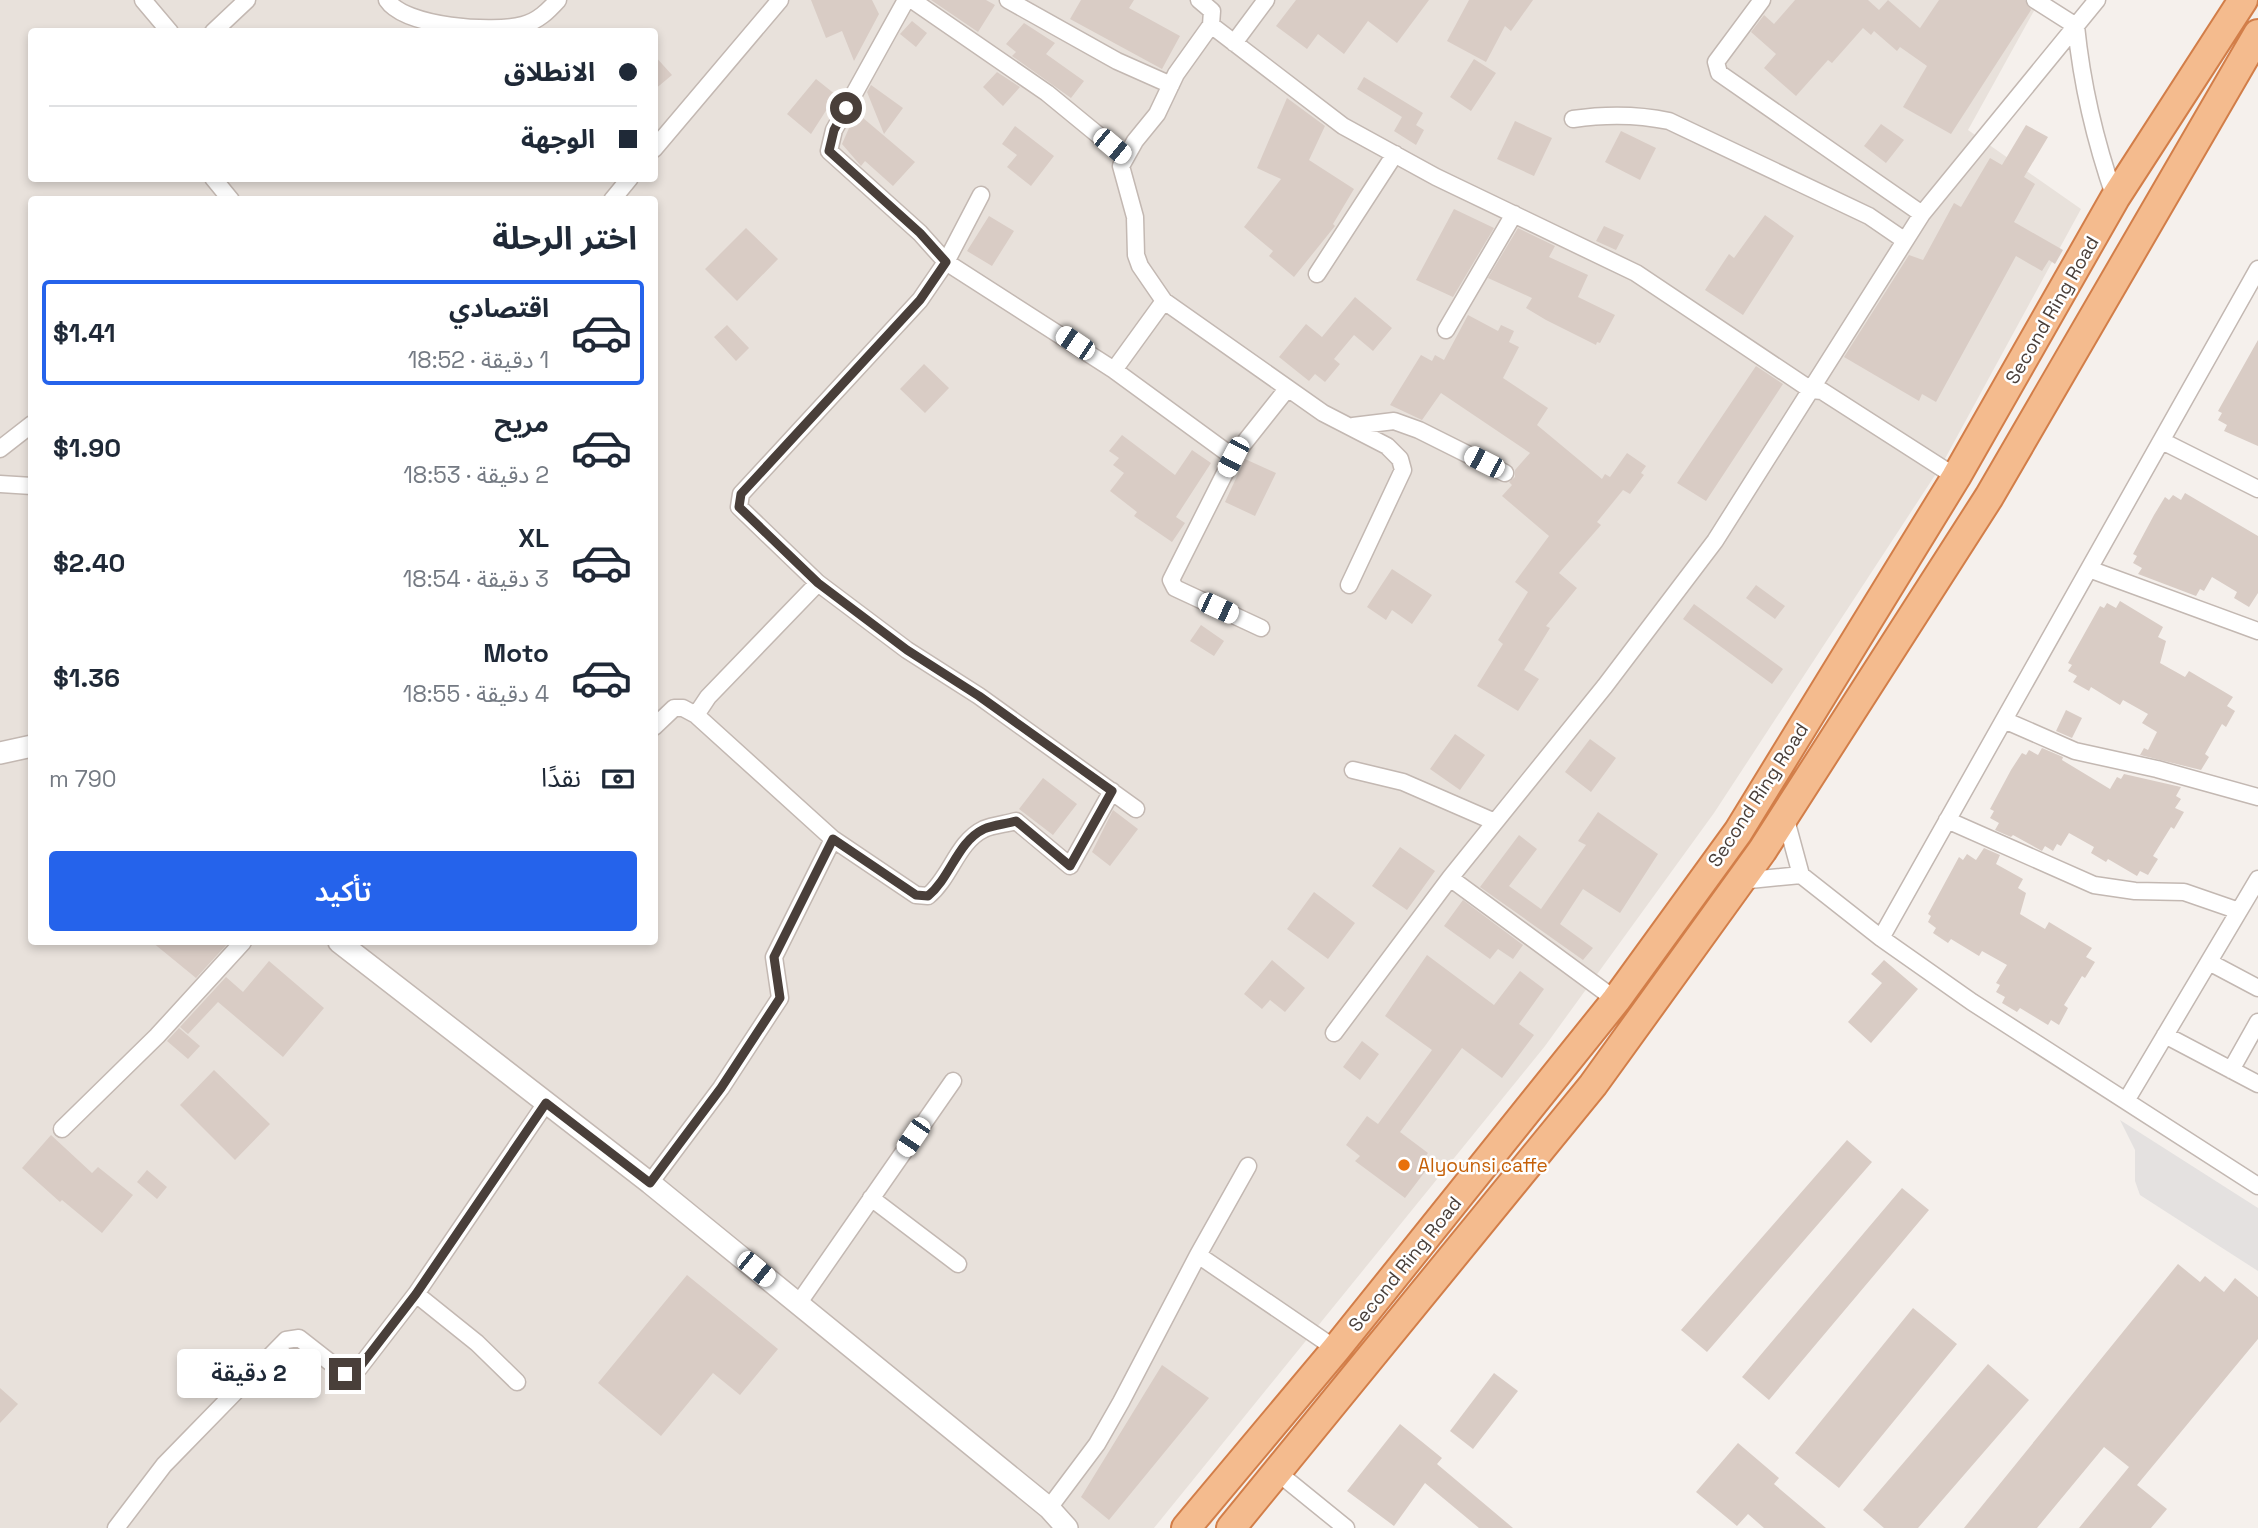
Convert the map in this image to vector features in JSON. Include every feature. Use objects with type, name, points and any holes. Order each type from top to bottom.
[{"type":"highway","name":"Second Ring Road","points":[[1185,1528],[1336,1349],[1616,1000],[1738,832],[1956,477],[2115,198],[2243,0]]},
{"type":"highway","name":"Second Ring Road","points":[[1231,1528],[1593,1084],[1785,816],[1989,497],[2258,34]]},
{"type":"highway","points":[[2229,84],[2258,66]]},
{"type":"street","points":[[144,0],[167,28]]},
{"type":"street","points":[[217,28],[247,0]]},
{"type":"street","points":[[387,0],[393,8],[416,21],[502,28],[523,25],[534,20],[545,14],[558,0]]},
{"type":"street","points":[[906,0],[828,146],[833,157],[920,233],[946,262],[1114,370],[1233,457]]},
{"type":"street","points":[[912,0],[1047,93],[1125,157]]},
{"type":"street","points":[[1008,0],[1118,61],[1171,86]]},
{"type":"street","points":[[1199,0],[1212,10],[1211,25],[1171,86],[1157,114],[1121,166],[1135,216],[1136,255],[1140,266],[1164,301],[1323,413],[1388,446],[1400,459],[1403,470],[1349,585]]},
{"type":"street","points":[[1234,43],[1266,0]]},
{"type":"street","points":[[2035,0],[2076,26]]},
{"type":"street","points":[[1334,1033],[1450,878],[1605,686],[1715,541],[1922,214],[2096,0]]},
{"type":"street","points":[[2252,0],[2258,4]]},
{"type":"street","points":[[658,144],[775,2]]},
{"type":"street","points":[[1754,3],[1716,62],[1719,73],[1922,214]]},
{"type":"street","points":[[1211,25],[1343,126],[1395,155],[1636,273],[1811,390],[1822,391],[1956,477]]},
{"type":"street","points":[[2076,26],[2082,85],[2097,146],[2115,198]]},
{"type":"street","points":[[1573,119],[1641,115],[1669,121],[1869,216],[1904,240]]},
{"type":"street","points":[[1317,274],[1395,155]]},
{"type":"street","points":[[217,182],[228,196]]},
{"type":"street","points":[[615,196],[627,182]]},
{"type":"street","points":[[981,195],[946,262],[920,300],[739,500],[746,516],[818,583],[907,650],[979,696],[1136,809]]},
{"type":"street","points":[[1446,330],[1514,214]]},
{"type":"street","points":[[1881,938],[2257,272]]},
{"type":"street","points":[[1114,370],[1164,301]]},
{"type":"street","points":[[1261,628],[1175,588],[1171,580],[1233,457],[1287,388]]},
{"type":"street","points":[[1353,426],[1394,421],[1419,430],[1505,473]]},
{"type":"street","points":[[0,449],[28,428]]},
{"type":"street","points":[[2162,441],[2258,489]]},
{"type":"street","points":[[0,484],[28,486]]},
{"type":"street","points":[[2089,569],[2258,631]]},
{"type":"street","points":[[696,715],[708,697],[818,583]]},
{"type":"street","points":[[658,723],[674,708],[683,708],[696,715],[833,839],[916,895],[928,896],[944,880],[969,840],[984,828],[1016,821],[1070,866],[1112,791]]},
{"type":"street","points":[[2004,720],[2075,751],[2157,769],[2258,797]]},
{"type":"street","points":[[0,753],[28,747]]},
{"type":"street","points":[[1353,770],[1403,782],[1495,822]]},
{"type":"street","points":[[1785,816],[1801,875],[1881,938],[1972,1002],[2258,1186]]},
{"type":"street","points":[[1947,820],[2094,885],[2135,891],[2183,892],[2239,911]]},
{"type":"street","points":[[650,1183],[721,1088],[780,998],[774,957],[833,839]]},
{"type":"street","points":[[1740,881],[1801,875]]},
{"type":"street","points":[[1450,878],[1616,1000]]},
{"type":"street","points":[[2126,1101],[2258,879]]},
{"type":"street","points":[[62,1129],[157,1036],[240,945]]},
{"type":"street","points":[[343,945],[650,1183],[1049,1508],[1067,1528]]},
{"type":"street","points":[[2209,962],[2258,988]]},
{"type":"street","points":[[2231,1070],[2258,1022]]},
{"type":"street","points":[[2165,1035],[2258,1084]]},
{"type":"street","points":[[798,1304],[953,1081]]},
{"type":"street","points":[[116,1528],[164,1465],[279,1345],[292,1337],[299,1338],[349,1375],[359,1368],[416,1294],[546,1103]]},
{"type":"street","points":[[1049,1508],[1115,1413],[1248,1166]]},
{"type":"street","points":[[871,1198],[958,1264]]},
{"type":"street","points":[[1198,1255],[1336,1349]]},
{"type":"street","points":[[416,1294],[477,1343],[517,1382]]},
{"type":"street","points":[[1277,1472],[1346,1528]]},
{"type":"shaded area","points":[[0,0],[2040,0],[1968,130],[2081,209],[1941,466],[1714,813],[1545,1046],[1154,1528],[0,1528]]},
{"type":"shaded area","points":[[2120,1120],[2258,1208],[2258,1271],[2140,1195],[2135,1181],[2135,1150]]},
{"type":"building","points":[[811,0],[872,0],[879,14],[854,61],[842,31],[826,38]]},
{"type":"building","points":[[931,0],[986,0],[995,5],[978,32]]},
{"type":"building","points":[[1081,0],[1134,0],[1129,8],[1180,36],[1162,69],[1070,19]]},
{"type":"building","points":[[1296,0],[1429,0],[1397,43],[1368,21],[1344,54],[1318,34],[1307,49],[1276,26]]},
{"type":"building","points":[[1469,0],[1533,0],[1511,31],[1505,26],[1486,62],[1447,41]]},
{"type":"building","points":[[1795,0],[1868,0],[1879,10],[1888,0],[1920,28],[1939,0],[2025,0],[2031,10],[1951,134],[1903,107],[1927,66],[1900,47],[1897,51],[1874,31],[1871,35],[1863,28],[1832,63],[1828,60],[1796,96],[1764,68],[1776,54],[1751,32],[1764,15],[1774,24]]},
{"type":"building","points":[[912,21],[927,33],[916,47],[900,34]]},
{"type":"building","points":[[1024,23],[1055,43],[1046,54],[1084,81],[1071,98],[1012,56],[1016,52],[1006,44]]},
{"type":"building","points":[[658,59],[672,75],[658,87]]},
{"type":"building","points":[[1474,59],[1496,73],[1471,111],[1450,97]]},
{"type":"building","points":[[997,72],[1020,87],[1003,106],[983,87]]},
{"type":"building","points":[[1364,77],[1423,113],[1416,125],[1424,130],[1416,145],[1394,131],[1402,117],[1357,89]]},
{"type":"building","points":[[816,79],[836,95],[811,134],[787,114]]},
{"type":"building","points":[[871,85],[903,108],[884,134],[867,92]]},
{"type":"building","points":[[1287,98],[1325,126],[1309,160],[1354,189],[1333,224],[1335,226],[1294,277],[1269,256],[1273,251],[1244,227],[1281,179],[1257,168]]},
{"type":"building","points":[[856,112],[915,162],[893,186],[865,161],[861,166],[842,144]]},
{"type":"building","points":[[1515,121],[1552,138],[1534,176],[1497,159]]},
{"type":"building","points":[[1881,124],[1904,140],[1886,163],[1864,146]]},
{"type":"building","points":[[2026,125],[2048,137],[2024,177],[2035,184],[2014,222],[2063,250],[2055,264],[2049,260],[2042,271],[2016,256],[1936,402],[1922,394],[1919,401],[1844,357],[1909,255],[1923,260],[1954,203],[1961,207],[1990,158],[2002,165]]},
{"type":"building","points":[[1015,126],[1054,156],[1031,186],[1007,167],[1017,155],[1002,144]]},
{"type":"building","points":[[1621,131],[1656,148],[1640,180],[1605,162]]},
{"type":"building","points":[[1454,209],[1494,228],[1453,297],[1416,280]]},
{"type":"building","points":[[1765,215],[1794,236],[1743,315],[1705,290],[1729,254],[1734,258]]},
{"type":"building","points":[[989,216],[1014,231],[992,266],[967,251]]},
{"type":"building","points":[[1604,226],[1624,235],[1616,250],[1596,241]]},
{"type":"building","points":[[746,228],[778,259],[737,301],[705,269]]},
{"type":"building","points":[[1518,228],[1555,246],[1549,257],[1588,275],[1578,297],[1615,315],[1600,343],[1597,342],[1596,345],[1546,320],[1526,308],[1532,298],[1488,278]]},
{"type":"building","points":[[1355,297],[1392,328],[1373,351],[1354,335],[1334,359],[1340,364],[1325,382],[1315,374],[1309,381],[1279,357],[1306,324],[1322,337]]},
{"type":"building","points":[[1468,315],[1498,331],[1501,325],[1514,331],[1509,342],[1519,347],[1503,378],[1548,408],[1537,425],[1602,479],[1605,474],[1610,477],[1627,453],[1646,466],[1641,473],[1644,475],[1630,494],[1623,490],[1597,522],[1601,525],[1559,573],[1577,588],[1546,626],[1550,628],[1524,670],[1539,679],[1518,711],[1477,686],[1503,644],[1498,640],[1528,592],[1515,582],[1549,536],[1502,496],[1512,485],[1509,482],[1515,477],[1515,470],[1530,453],[1441,393],[1422,420],[1390,405],[1421,355],[1432,361],[1435,355],[1444,360]]},
{"type":"building","points":[[727,325],[749,348],[736,361],[714,337]]},
{"type":"building","points":[[2258,340],[2258,446],[2224,431],[2227,425],[2218,420],[2222,413],[2218,411]]},
{"type":"building","points":[[924,364],[949,388],[925,413],[900,389]]},
{"type":"building","points":[[1756,366],[1783,384],[1706,501],[1677,483]]},
{"type":"building","points":[[1122,435],[1175,475],[1192,450],[1211,463],[1176,517],[1185,523],[1172,542],[1134,516],[1137,512],[1110,491],[1124,473],[1113,465],[1119,458],[1109,451]]},
{"type":"building","points":[[1245,459],[1276,473],[1255,516],[1225,502]]},
{"type":"building","points":[[2185,493],[2258,536],[2258,593],[2249,607],[2234,598],[2237,592],[2212,577],[2204,591],[2200,589],[2196,596],[2138,574],[2142,568],[2133,563],[2137,556],[2133,554],[2154,515],[2165,497],[2169,500],[2173,495],[2181,500]]},
{"type":"building","points":[[1392,569],[1432,595],[1412,624],[1392,610],[1386,620],[1367,607]]},
{"type":"building","points":[[1756,585],[1785,606],[1775,619],[1746,598]]},
{"type":"building","points":[[2120,601],[2163,627],[2158,637],[2166,641],[2160,663],[2185,677],[2189,671],[2233,697],[2227,706],[2235,711],[2226,727],[2222,724],[2205,754],[2209,757],[2201,770],[2140,755],[2144,748],[2148,750],[2157,732],[2142,723],[2148,714],[2123,700],[2120,705],[2091,687],[2089,691],[2073,682],[2077,676],[2068,671],[2072,665],[2068,663],[2100,606],[2104,608],[2107,603],[2116,608]]},
{"type":"building","points":[[1694,604],[1783,669],[1772,684],[1683,619]]},
{"type":"building","points":[[1201,625],[1224,641],[1214,656],[1190,641]]},
{"type":"building","points":[[2066,710],[2082,718],[2072,738],[2056,731]]},
{"type":"building","points":[[1455,734],[1485,755],[1460,790],[1430,769]]},
{"type":"building","points":[[1590,739],[1616,758],[1591,792],[1565,772]]},
{"type":"building","points":[[2042,748],[2063,757],[2062,760],[2110,789],[2117,777],[2121,779],[2124,774],[2181,787],[2176,796],[2181,799],[2175,808],[2184,812],[2153,856],[2158,859],[2148,875],[2140,871],[2137,876],[2108,859],[2106,862],[2091,853],[2094,847],[2069,833],[2061,846],[2057,844],[2053,851],[2045,846],[2042,851],[2013,835],[2011,837],[1995,830],[1999,823],[1990,818],[1994,811],[1990,809],[2011,770],[2022,753],[2026,755],[2029,750],[2038,755]]},
{"type":"building","points":[[1043,778],[1077,804],[1053,835],[1019,809]]},
{"type":"building","points":[[1113,810],[1138,829],[1110,866],[1092,852]]},
{"type":"building","points":[[1598,812],[1658,854],[1620,913],[1583,889],[1560,924],[1593,948],[1583,960],[1480,887],[1519,835],[1537,849],[1509,886],[1541,909],[1586,845],[1578,841]]},
{"type":"building","points":[[1400,847],[1435,871],[1407,910],[1372,886]]},
{"type":"building","points":[[1984,848],[2000,855],[1996,864],[2023,879],[2018,888],[2026,893],[2020,914],[2045,929],[2049,922],[2092,948],[2086,957],[2095,962],[2085,978],[2082,976],[2064,1005],[2068,1008],[2059,1025],[2051,1020],[2048,1025],[2020,1008],[2017,1012],[2002,1003],[2005,997],[1996,992],[2000,985],[1996,983],[2007,965],[1982,951],[1979,956],[1951,939],[1948,943],[1933,933],[1936,928],[1928,922],[1931,916],[1928,914],[1959,857],[1963,860],[1967,854],[1976,860]]},
{"type":"building","points":[[1314,892],[1355,923],[1328,959],[1287,929]]},
{"type":"building","points":[[1463,900],[1523,945],[1513,959],[1498,949],[1490,959],[1444,926]]},
{"type":"building","points":[[156,945],[226,945],[196,978]]},
{"type":"building","points":[[1427,955],[1494,1005],[1520,971],[1544,989],[1519,1024],[1534,1035],[1502,1078],[1462,1048],[1400,1132],[1428,1153],[1420,1164],[1427,1169],[1405,1198],[1355,1161],[1360,1156],[1346,1145],[1367,1116],[1378,1124],[1432,1050],[1385,1016]]},
{"type":"building","points":[[1272,960],[1305,988],[1285,1012],[1270,1000],[1262,1009],[1244,994]]},
{"type":"building","points":[[1884,960],[1918,989],[1871,1043],[1848,1022],[1882,983],[1871,974]]},
{"type":"building","points":[[269,961],[324,1008],[283,1057],[218,1002],[188,1034],[180,1027],[226,977],[243,992]]},
{"type":"building","points":[[179,1028],[200,1046],[188,1059],[167,1041]]},
{"type":"building","points":[[1362,1041],[1379,1054],[1360,1080],[1343,1067]]},
{"type":"building","points":[[214,1070],[270,1124],[235,1160],[180,1105]]},
{"type":"building","points":[[51,1135],[92,1173],[98,1167],[133,1195],[102,1233],[62,1200],[60,1202],[22,1168]]},
{"type":"building","points":[[1847,1140],[1872,1162],[1707,1352],[1681,1330]]},
{"type":"building","points":[[147,1170],[167,1187],[157,1199],[137,1182]]},
{"type":"building","points":[[1902,1188],[1929,1210],[1769,1400],[1742,1377]]},
{"type":"building","points":[[2178,1264],[2200,1282],[2205,1276],[2224,1292],[2235,1278],[2258,1297],[2258,1339],[2137,1485],[2167,1509],[2151,1528],[2079,1528],[2129,1467],[2104,1447],[2037,1528],[1964,1528]]},
{"type":"building","points":[[687,1275],[778,1349],[740,1395],[713,1373],[661,1436],[598,1383]]},
{"type":"building","points":[[1913,1308],[1957,1344],[1839,1488],[1795,1453]]},
{"type":"building","points":[[1988,1364],[2029,1400],[1918,1528],[1884,1528],[1863,1510]]},
{"type":"building","points":[[1162,1365],[1209,1398],[1109,1520],[1081,1497]]},
{"type":"building","points":[[1494,1373],[1518,1391],[1473,1449],[1450,1431]]},
{"type":"building","points":[[0,1388],[18,1404],[0,1423]]},
{"type":"building","points":[[1400,1424],[1442,1458],[1437,1464],[1513,1528],[1479,1528],[1425,1483],[1394,1526],[1347,1491]]},
{"type":"building","points":[[1738,1443],[1779,1478],[1774,1484],[1826,1528],[1764,1528],[1748,1514],[1737,1526],[1696,1492]]},
{"type":"place","name":"Alyounsi caffe","points":[[1404,1165]]},
{"type":"route","points":[[345,1374],[354,1373],[359,1368],[416,1294],[546,1103],[650,1183],[721,1088],[780,998],[774,957],[833,839],[916,895],[928,896],[944,880],[969,840],[984,828],[1016,821],[1070,866],[1112,791],[979,696],[907,650],[818,583],[739,507],[741,494],[920,300],[946,262],[920,233],[829,151],[828,146],[834,130],[846,108]]}]
